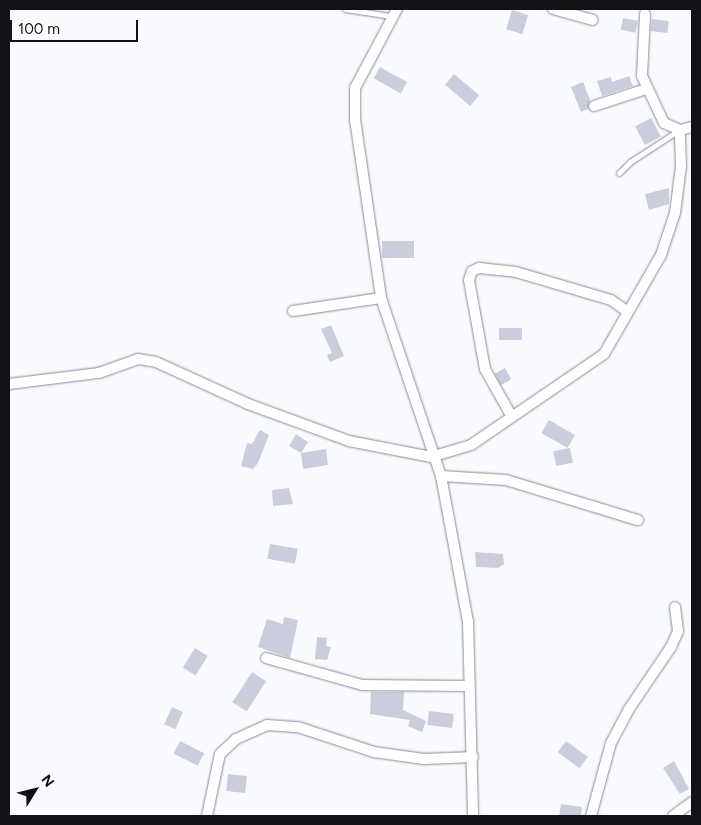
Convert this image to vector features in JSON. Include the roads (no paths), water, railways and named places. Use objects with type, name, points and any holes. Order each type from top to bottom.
[{"type":"street","points":[[553,9],[593,20]]},
{"type":"street","points":[[394,12],[355,88],[355,119],[381,298],[431,457],[440,476],[468,621],[467,686],[473,756],[474,816]]},
{"type":"street","points":[[645,14],[642,76],[646,89],[664,123],[680,130],[692,127]]},
{"type":"street","points":[[594,106],[646,89]]},
{"type":"street","points":[[9,384],[99,373],[138,359],[147,360],[248,404],[349,441],[431,457],[470,445],[604,354],[613,345],[627,311],[641,294],[661,255],[675,213],[681,166],[680,130]]},
{"type":"street","points":[[512,417],[485,369],[469,280],[472,271],[479,268],[516,272],[612,300],[627,311]]},
{"type":"street","points":[[293,311],[381,298]]},
{"type":"street","points":[[440,476],[506,480],[638,520]]},
{"type":"street","points":[[591,816],[612,743],[629,709],[671,647],[678,631],[675,607]]},
{"type":"street","points":[[266,658],[362,685],[467,686]]},
{"type":"street","points":[[207,816],[220,754],[236,739],[267,725],[298,727],[374,752],[424,759],[473,756]]},
{"type":"street","points":[[673,816],[692,802]]},
{"type":"lane","points":[[345,9],[394,12]]},
{"type":"lane","points":[[619,174],[630,162],[680,130]]}]
